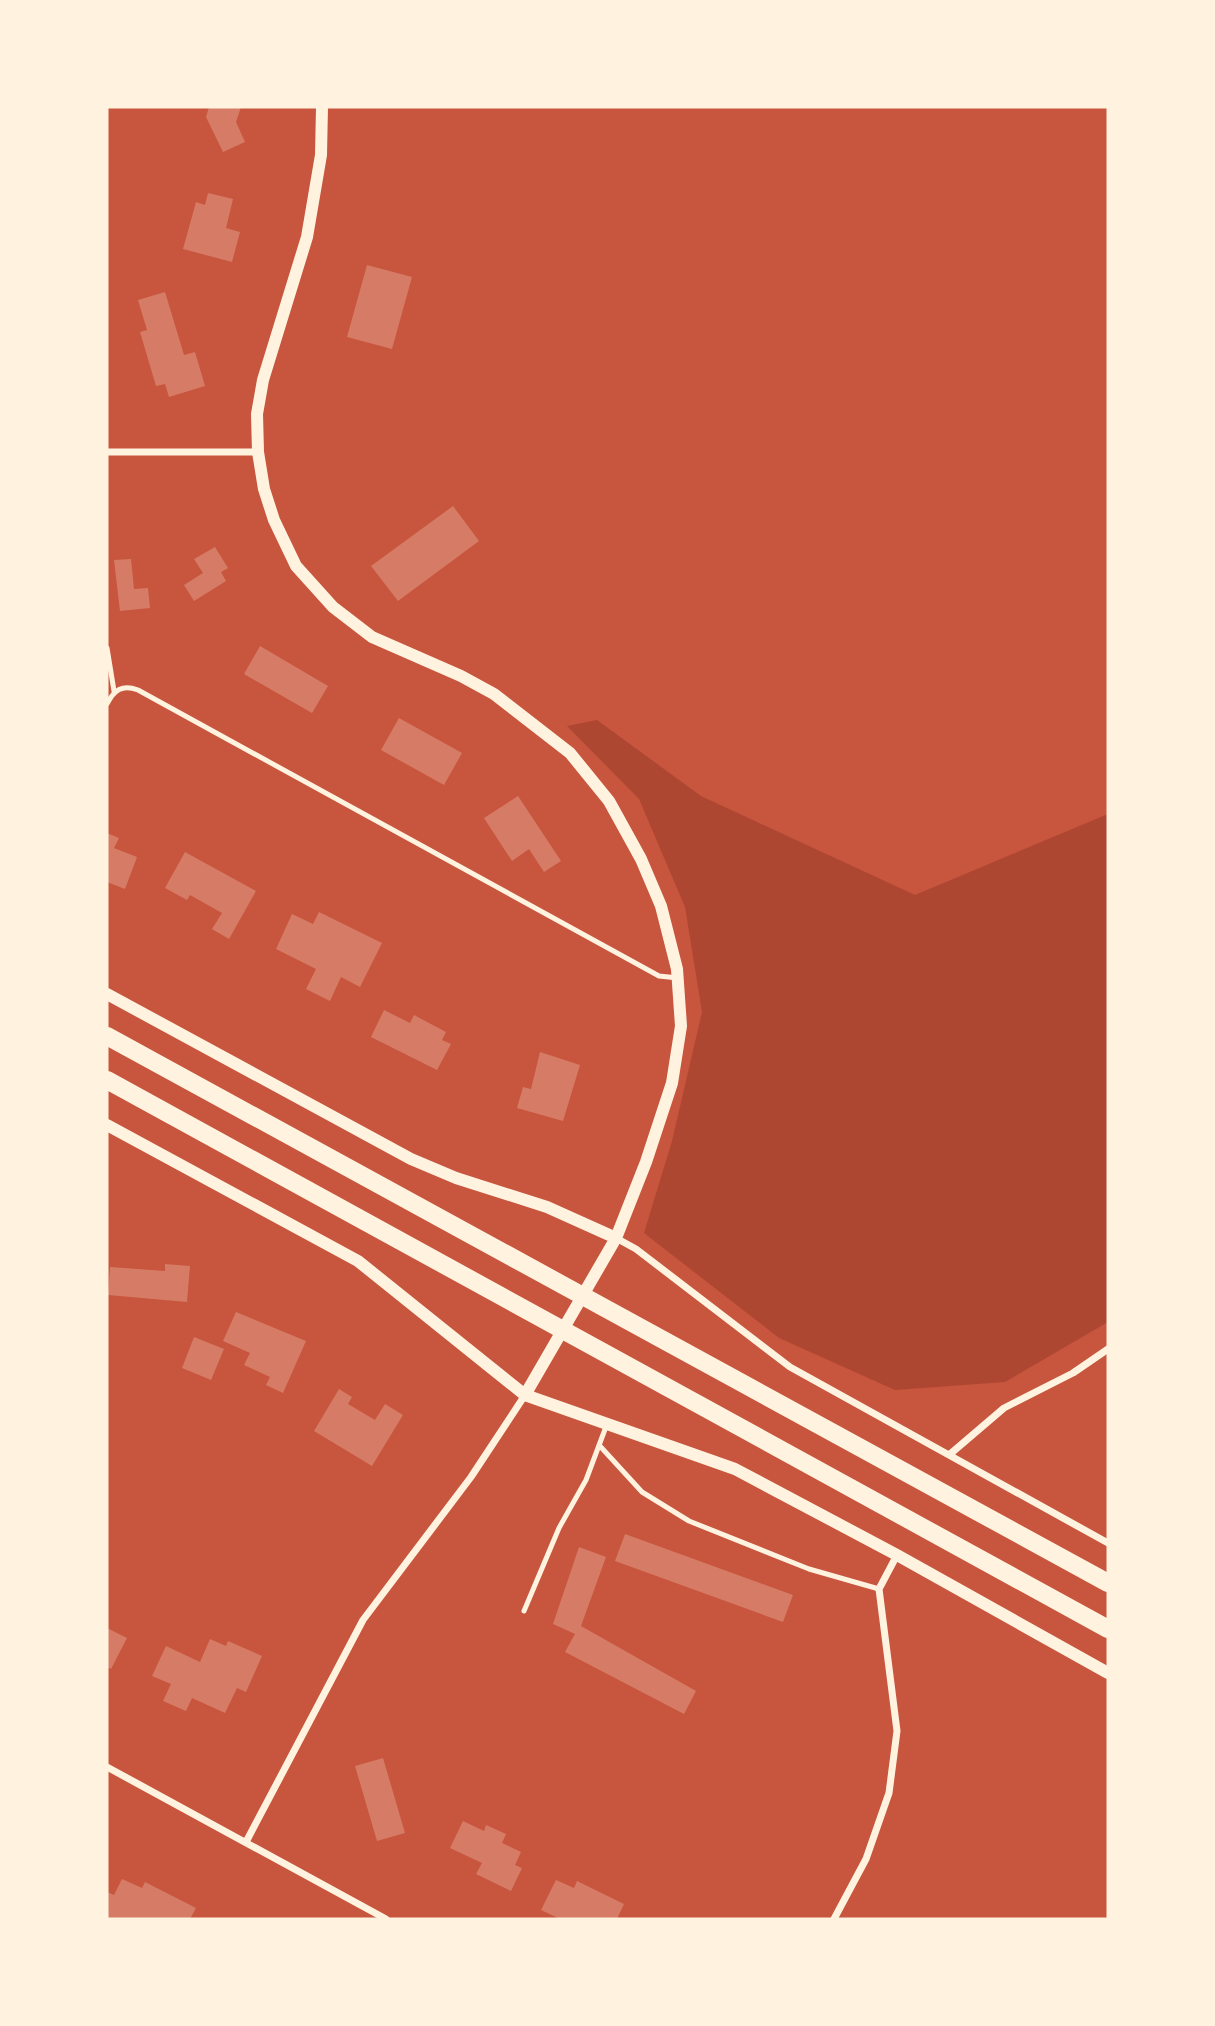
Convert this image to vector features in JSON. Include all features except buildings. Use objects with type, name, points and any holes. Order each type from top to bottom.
[{"type":"main road","points":[[107,1036],[1108,1583]]},
{"type":"main road","points":[[107,1080],[1108,1629]]},
{"type":"street","points":[[246,1842],[363,1620],[471,1478],[525,1395],[616,1238],[646,1162],[672,1083],[681,1026],[678,978],[661,906],[641,859],[609,802],[578,762],[494,694],[461,676],[372,637],[333,607],[296,566],[274,520],[264,489],[258,452],[257,414],[263,380],[307,237],[321,155],[321,107]]},
{"type":"street","points":[[107,452],[258,452]]},
{"type":"street","points":[[107,994],[411,1159],[456,1178],[547,1207],[616,1238],[636,1249],[790,1367],[1108,1543]]},
{"type":"street","points":[[107,1125],[358,1261],[525,1395],[735,1469],[897,1555],[1108,1673]]},
{"type":"street","points":[[948,1455],[1004,1408],[1073,1373],[1108,1349]]},
{"type":"street","points":[[834,1919],[866,1859],[889,1793],[897,1731],[879,1589],[897,1555]]},
{"type":"street","points":[[107,1767],[386,1919]]},
{"type":"lane","points":[[107,648],[114,691],[107,704]]},
{"type":"lane","points":[[114,691],[125,687],[138,690],[659,976],[678,978]]},
{"type":"lane","points":[[524,1611],[559,1528],[586,1480],[607,1424]]},
{"type":"lane","points":[[599,1445],[642,1492],[689,1521],[809,1569],[879,1589]]},
{"type":"shaded area","points":[[597,720],[701,796],[915,895],[1108,814],[1108,1322],[1005,1382],[895,1390],[779,1338],[644,1233],[672,1141],[702,1012],[685,907],[639,799],[567,726]]}]
